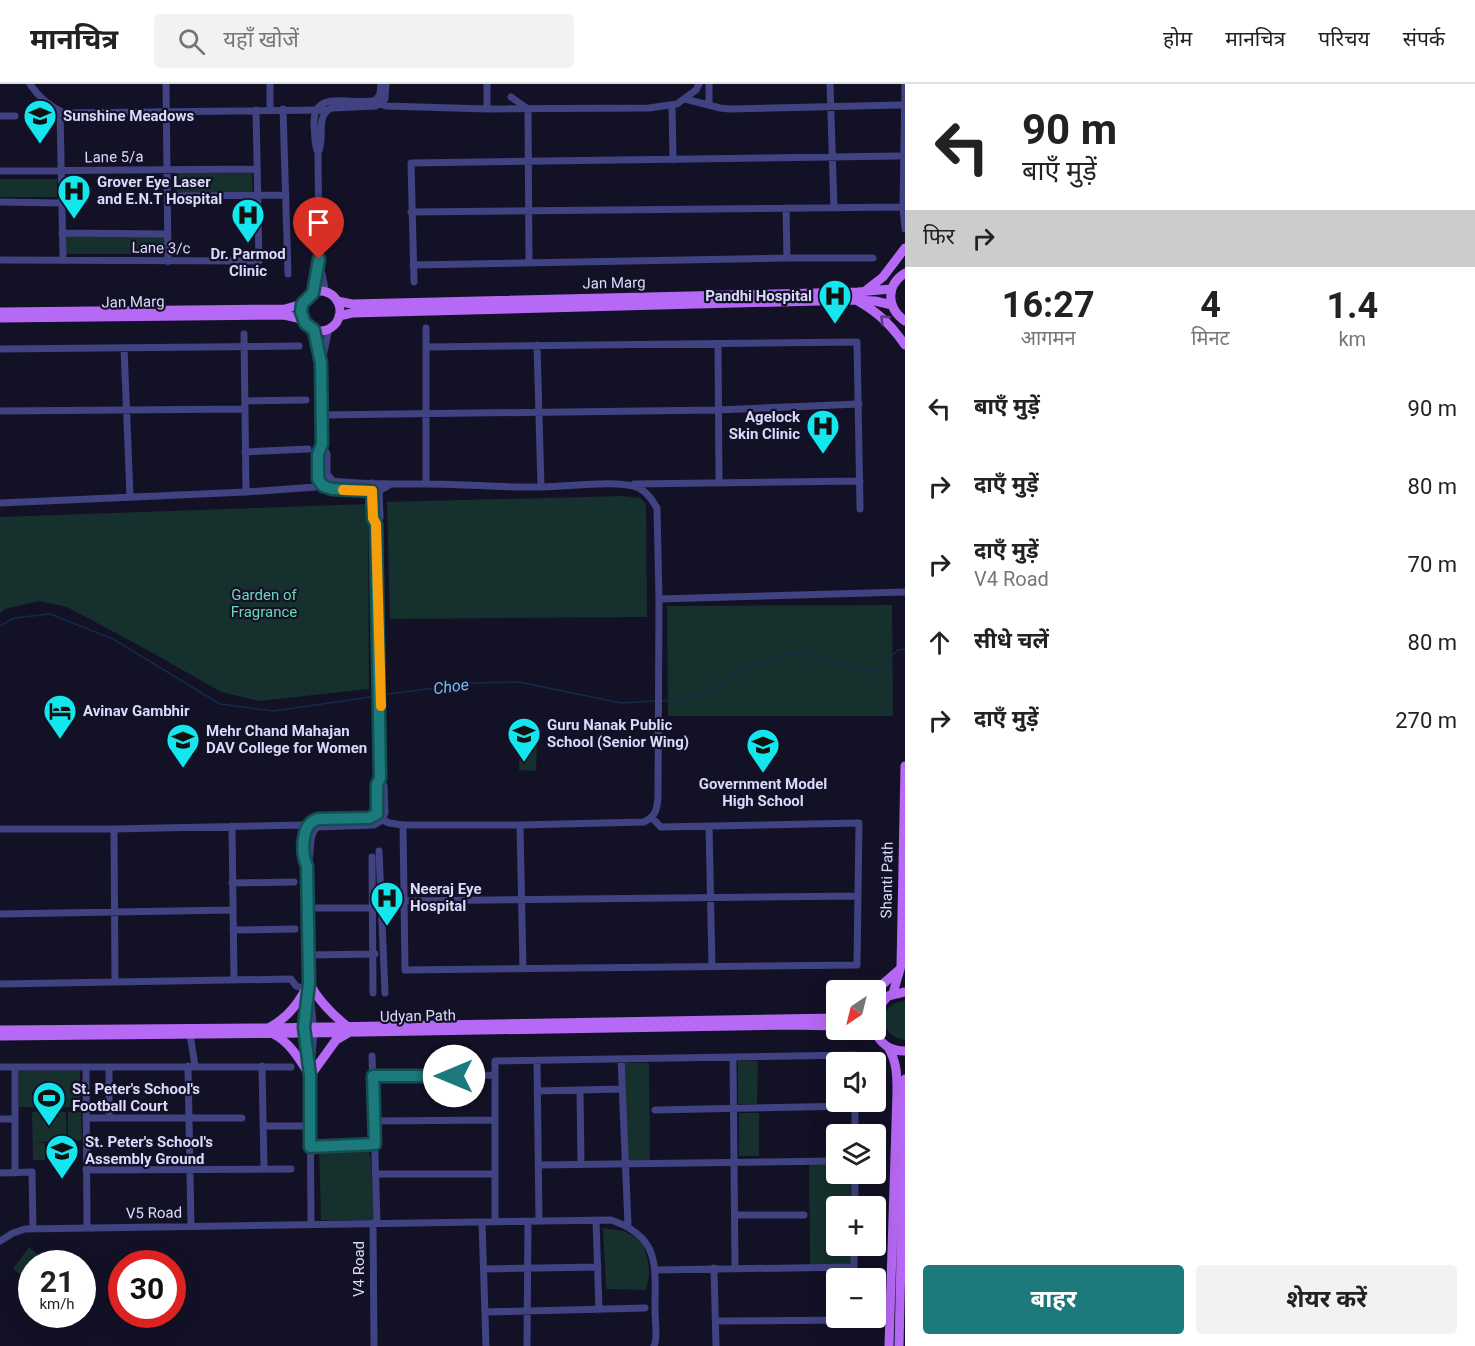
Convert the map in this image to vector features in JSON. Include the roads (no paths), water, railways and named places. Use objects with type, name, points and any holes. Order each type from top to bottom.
[{"type":"main road","points":[[865,291],[883,276],[905,248]]},
{"type":"main road","points":[[905,273],[891,289],[891,305],[905,321]]},
{"type":"main road","name":"Jan Marg","points":[[337,301],[362,304],[891,289]]},
{"type":"main road","points":[[313,293],[326,293],[337,301],[339,316],[335,325],[329,329],[314,330],[302,319],[302,304],[313,293]]},
{"type":"main road","points":[[856,300],[875,311],[891,326],[905,345]]},
{"type":"main road","name":"Jan Marg","points":[[339,316],[352,313],[856,300],[891,305]]},
{"type":"main road","name":"Jan Marg","points":[[0,312],[285,309],[302,304]]},
{"type":"main road","name":"Jan Marg","points":[[0,318],[284,315],[302,319]]},
{"type":"main road","name":"Shanti Path","points":[[893,993],[900,970],[905,766]]},
{"type":"main road","points":[[886,982],[900,970]]},
{"type":"main road","points":[[308,986],[328,1012],[347,1029],[331,1046],[310,1076],[287,1044],[271,1031],[292,1010],[308,986]]},
{"type":"main road","points":[[886,998],[893,993],[905,992]]},
{"type":"main road","name":"Udyan Path","points":[[0,1036],[190,1034],[826,1018]]},
{"type":"main road","name":"Udyan Path","points":[[347,1029],[826,1026]]},
{"type":"main road","name":"Udyan Path","points":[[0,1030],[271,1031]]},
{"type":"main road","points":[[880,1040],[894,1056],[897,1068],[889,1346]]},
{"type":"main road","points":[[888,1047],[905,1051]]},
{"type":"main road","points":[[899,1346],[905,1079]]},
{"type":"street","points":[[30,84],[38,96],[52,108],[64,113],[327,110],[373,107],[385,99],[386,84]]},
{"type":"street","points":[[166,84],[168,262]]},
{"type":"street","points":[[270,84],[270,109]]},
{"type":"street","points":[[378,102],[381,84]]},
{"type":"street","points":[[487,84],[487,109]]},
{"type":"street","points":[[313,293],[319,259],[318,153],[315,146],[314,116],[325,102],[378,102],[487,109],[649,108],[672,106],[685,99],[696,90],[699,84]]},
{"type":"street","points":[[708,105],[709,84]]},
{"type":"street","points":[[830,84],[834,208]]},
{"type":"street","points":[[905,84],[903,208],[905,229]]},
{"type":"street","points":[[511,97],[528,109]]},
{"type":"street","points":[[685,99],[729,109],[900,105]]},
{"type":"street","points":[[672,106],[673,160]]},
{"type":"street","points":[[283,109],[288,274]]},
{"type":"street","points":[[528,109],[529,262]]},
{"type":"street","points":[[256,110],[257,194]]},
{"type":"street","points":[[318,153],[322,146],[322,118],[327,110]]},
{"type":"street","points":[[60,111],[63,259]]},
{"type":"street","points":[[0,116],[15,116]]},
{"type":"street","points":[[414,282],[411,163],[898,156]]},
{"type":"street","name":"Lane 5/a","points":[[0,171],[257,169]]},
{"type":"street","name":"Lane 3/c","points":[[0,260],[259,261],[257,194]]},
{"type":"street","points":[[167,196],[286,195]]},
{"type":"street","points":[[0,202],[61,202]]},
{"type":"street","points":[[411,212],[900,207]]},
{"type":"street","points":[[786,208],[787,258]]},
{"type":"street","points":[[62,233],[168,234]]},
{"type":"street","points":[[413,265],[873,258]]},
{"type":"street","points":[[319,259],[326,293]]},
{"type":"street","points":[[426,328],[426,484]]},
{"type":"street","points":[[321,363],[329,329]]},
{"type":"street","points":[[314,330],[321,363],[322,444],[318,454],[318,479],[323,486]]},
{"type":"street","points":[[244,334],[246,492]]},
{"type":"street","points":[[426,347],[857,342],[860,509]]},
{"type":"street","points":[[537,345],[541,487]]},
{"type":"street","points":[[718,345],[719,482]]},
{"type":"street","points":[[0,349],[299,346]]},
{"type":"street","points":[[124,348],[130,496]]},
{"type":"street","points":[[0,411],[127,410],[306,400]]},
{"type":"street","points":[[321,415],[718,410],[859,404]]},
{"type":"street","points":[[322,444],[327,454],[327,474],[332,481]]},
{"type":"street","points":[[245,452],[308,449]]},
{"type":"street","points":[[323,486],[332,481],[376,487]]},
{"type":"street","points":[[0,503],[246,492],[323,486],[332,489],[426,484],[541,487],[860,481]]},
{"type":"street","points":[[311,1224],[307,866],[310,858],[311,827],[314,820],[379,818],[389,823],[403,825],[644,822],[652,818],[657,810],[659,599],[657,508],[652,499],[640,488],[623,484]]},
{"type":"street","points":[[376,487],[373,518],[376,524],[381,714],[380,778],[384,786],[385,813],[379,818]]},
{"type":"street","points":[[659,599],[905,592]]},
{"type":"street","points":[[403,825],[405,970],[857,965],[859,824],[661,827],[652,818]]},
{"type":"street","points":[[520,825],[523,969]]},
{"type":"street","points":[[232,826],[234,980]]},
{"type":"street","points":[[709,826],[712,967]]},
{"type":"street","points":[[0,829],[311,827]]},
{"type":"street","points":[[114,829],[115,982]]},
{"type":"street","points":[[379,851],[385,993]]},
{"type":"street","points":[[372,857],[373,993]]},
{"type":"street","points":[[232,883],[294,882]]},
{"type":"street","points":[[404,901],[858,896]]},
{"type":"street","points":[[308,908],[372,908]]},
{"type":"street","points":[[0,914],[232,910]]},
{"type":"street","points":[[233,930],[295,929]]},
{"type":"street","points":[[309,955],[382,953]]},
{"type":"street","points":[[0,984],[291,979],[296,986],[308,986]]},
{"type":"street","points":[[190,1034],[191,1226]]},
{"type":"street","points":[[495,1221],[495,1061],[826,1055]]},
{"type":"street","points":[[372,1056],[376,1174],[375,1223],[611,1220],[628,1226],[643,1238],[652,1255],[655,1270],[654,1346]]},
{"type":"street","points":[[733,1057],[735,1268]]},
{"type":"street","points":[[621,1059],[628,1226]]},
{"type":"street","points":[[537,1060],[539,1221]]},
{"type":"street","points":[[262,1066],[264,1169]]},
{"type":"street","points":[[0,1067],[291,1067]]},
{"type":"street","points":[[15,1067],[15,1173]]},
{"type":"street","points":[[86,1067],[87,1228]]},
{"type":"street","points":[[109,1067],[109,1118]]},
{"type":"street","points":[[373,1076],[495,1076]]},
{"type":"street","points":[[537,1091],[621,1089]]},
{"type":"street","points":[[580,1090],[581,1164]]},
{"type":"street","points":[[655,1110],[826,1105]]},
{"type":"street","points":[[86,1118],[242,1118]]},
{"type":"street","points":[[0,1119],[15,1119]]},
{"type":"street","points":[[374,1121],[495,1120]]},
{"type":"street","points":[[263,1126],[310,1126]]},
{"type":"street","points":[[310,1147],[375,1144]]},
{"type":"street","points":[[538,1165],[826,1161]]},
{"type":"street","points":[[86,1170],[291,1169]]},
{"type":"street","points":[[0,1173],[32,1172],[33,1229]]},
{"type":"street","points":[[376,1174],[495,1174]]},
{"type":"street","points":[[735,1215],[804,1215]]},
{"type":"street","points":[[596,1220],[599,1310]]},
{"type":"street","points":[[527,1346],[528,1221]]},
{"type":"street","points":[[482,1222],[486,1346]]},
{"type":"street","name":"V4 Road","points":[[311,1224],[375,1223],[374,1346]]},
{"type":"street","name":"V5 Road","points":[[0,1241],[25,1229],[311,1224]]},
{"type":"street","points":[[655,1270],[854,1267],[854,1256]]},
{"type":"street","points":[[484,1269],[598,1267]]},
{"type":"street","points":[[714,1268],[716,1346]]},
{"type":"street","points":[[485,1312],[645,1308]]},
{"type":"street","points":[[716,1321],[826,1320]]},
{"type":"waterway","name":"Choe","points":[[0,626],[14,618],[50,614],[113,639],[220,704],[274,711],[377,696]]},
{"type":"waterway","name":"Choe","points":[[661,701],[689,698],[718,687],[753,664],[796,652],[874,672],[898,650],[905,649]]},
{"type":"waterway","name":"Choe","points":[[382,695],[472,683],[519,682],[621,703],[656,701]]},
{"type":"place","name":"Sunshine Meadows","points":[[40,145]]},
{"type":"place","name":"Grover Eye Laser and E.N.T Hospital","points":[[74,220]]},
{"type":"place","name":"Dr. Parmod Clinic","points":[[248,244]]},
{"type":"place","name":"Pandhi Hospital","points":[[835,325]]},
{"type":"place","name":"Agelock Skin Clinic","points":[[823,455]]},
{"type":"place","name":"Avinav Gambhir","points":[[60,740]]},
{"type":"place","name":"Guru Nanak Public School (Senior Wing)","points":[[524,763]]},
{"type":"place","name":"Mehr Chand Mahajan DAV College for Women","points":[[183,769]]},
{"type":"place","name":"Government Model High School","points":[[763,774]]},
{"type":"place","name":"Neeraj Eye Hospital","points":[[387,927]]},
{"type":"place","name":"St. Peter's School's Football Court","points":[[49,1127]]},
{"type":"place","name":"St. Peter's School's Assembly Ground","points":[[62,1180]]},
{"type":"park label","name":"Garden of Fragrance","points":[[264,604]]}]
